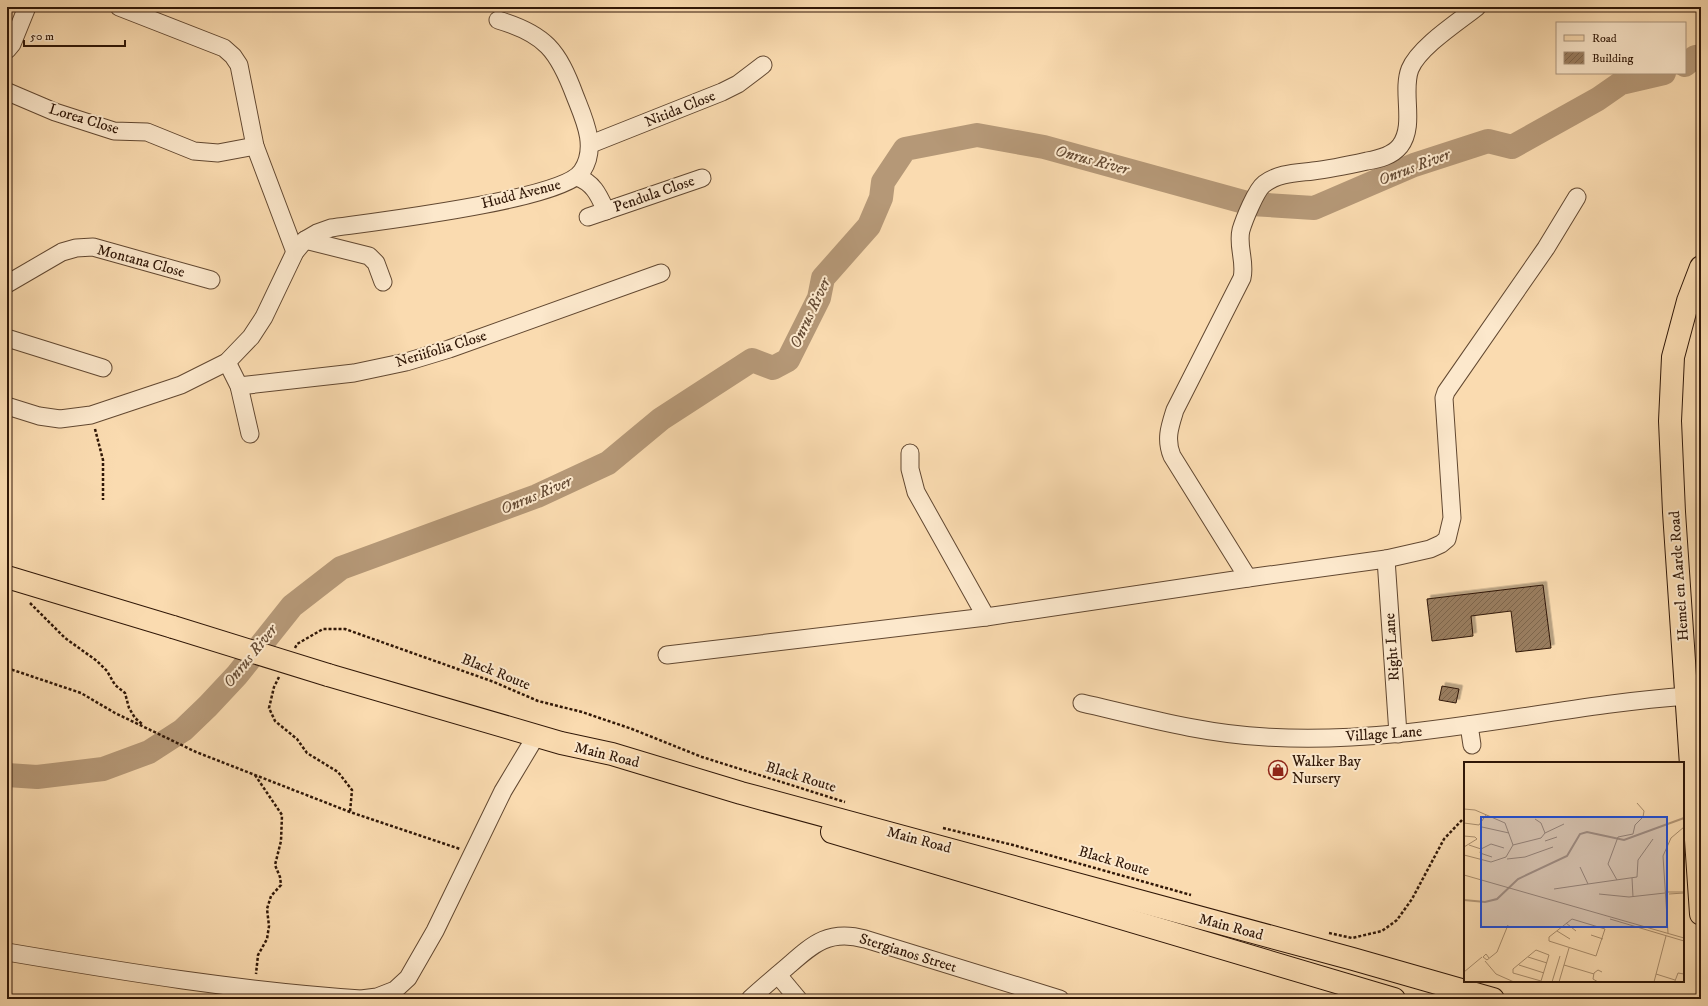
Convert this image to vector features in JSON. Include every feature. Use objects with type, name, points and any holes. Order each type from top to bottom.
[{"type":"main road","name":"Hemel en Aarde Road","points":[[1701,267],[1678,333],[1673,357],[1671,391],[1674,512],[1693,698],[1701,914]]},
{"type":"main road","points":[[7,577],[328,675],[561,743]]},
{"type":"main road","name":"Main Road","points":[[561,743],[587,758],[628,772],[1394,999]]},
{"type":"main road","name":"Main Road","points":[[561,743],[612,754],[741,793],[1353,959],[1493,999]]},
{"type":"street","points":[[7,50],[12,44],[27,7]]},
{"type":"street","points":[[120,7],[224,48],[233,56],[239,65],[255,146],[300,246]]},
{"type":"street","points":[[1248,578],[1172,456],[1168,442],[1168,431],[1175,410],[1242,278],[1244,266],[1240,237],[1241,230],[1262,185],[1278,176],[1348,166],[1377,159],[1392,153],[1403,139],[1406,127],[1407,92],[1411,67],[1430,44],[1476,7]]},
{"type":"street","points":[[498,20],[522,27],[540,38],[552,50],[572,88],[591,144]]},
{"type":"street","name":"Nitida Close","points":[[591,144],[722,92],[738,84],[763,65]]},
{"type":"street","name":"Lorea Close","points":[[8,92],[55,112],[114,131],[147,132],[194,151],[218,153],[255,146]]},
{"type":"street","name":"Hudd Avenue","points":[[300,246],[317,233],[331,228],[481,205],[555,188],[577,177],[586,163],[591,144]]},
{"type":"street","name":"Pendula Close","points":[[577,177],[585,180],[594,187],[606,211]]},
{"type":"street","name":"Pendula Close","points":[[588,217],[702,178]]},
{"type":"street","points":[[667,656],[986,617],[1386,559],[1430,549],[1441,544],[1447,539],[1452,518],[1445,403],[1446,392],[1546,248],[1577,198]]},
{"type":"street","points":[[300,246],[369,256],[376,263],[383,282]]},
{"type":"street","points":[[7,406],[39,416],[60,419],[90,415],[181,385],[227,362],[251,337],[264,317],[300,246]]},
{"type":"street","name":"Montana Close","points":[[7,284],[62,252],[76,248],[93,247],[211,280]]},
{"type":"street","name":"Neriifolia Close","points":[[239,386],[354,373],[406,362],[449,349],[661,273]]},
{"type":"street","points":[[7,338],[103,368]]},
{"type":"street","points":[[227,362],[239,386],[250,434]]},
{"type":"street","points":[[910,453],[910,469],[916,492],[986,617]]},
{"type":"street","name":"Right Lane","points":[[1386,559],[1398,734]]},
{"type":"street","name":"Village Lane","points":[[1082,703],[1228,734],[1268,738],[1358,737],[1398,734],[1470,725],[1625,701],[1693,698]]},
{"type":"street","points":[[1470,725],[1472,745]]},
{"type":"street","points":[[7,952],[179,981],[246,994],[361,998],[378,996],[395,990],[408,978],[435,931],[471,854],[503,791],[536,736]]},
{"type":"street","name":"Stergianos Street","points":[[750,999],[819,942],[835,936],[855,936],[1060,999]]},
{"type":"street","points":[[778,975],[798,999]]},
{"type":"path","points":[[90,415],[103,460],[103,500]]},
{"type":"path","points":[[28,601],[65,638],[97,661],[115,685],[125,693],[129,708],[135,718],[146,727]]},
{"type":"path","name":"Black Route","points":[[294,650],[297,644],[323,629],[345,629],[494,682],[538,701],[582,712],[702,757],[852,804]]},
{"type":"path","points":[[7,668],[81,693],[115,713],[196,752],[350,812],[408,830],[471,854]]},
{"type":"path","points":[[281,674],[274,687],[269,708],[275,721],[297,739],[307,753],[338,772],[352,790],[350,812]]},
{"type":"path","points":[[246,994],[256,977],[258,954],[267,939],[269,926],[267,909],[271,896],[281,884],[275,865],[281,841],[282,815],[255,775]]},
{"type":"path","points":[[1322,931],[1352,938],[1382,931],[1397,920],[1412,899],[1444,839],[1462,820]]},
{"type":"path","name":"Black Route","points":[[936,826],[1013,845],[1194,897]]},
{"type":"building","points":[[1543,585],[1551,648],[1516,652],[1511,611],[1471,616],[1473,636],[1432,641],[1427,599]]},
{"type":"building","points":[[1442,686],[1459,689],[1456,703],[1439,700]]},
{"type":"waterway","name":"Onrus River","points":[[1686,64],[1695,57],[1701,56]]},
{"type":"waterway","name":"Onrus River","points":[[7,775],[37,777],[103,769],[149,752],[183,730],[237,675],[292,606],[341,568],[537,496],[608,463],[661,419],[752,360],[773,368],[788,360],[819,298],[823,278],[869,226],[881,198],[883,182],[905,149],[977,135],[1044,147],[1251,204],[1314,208],[1414,165],[1488,141],[1512,147],[1598,99],[1621,83],[1660,74]]},
{"type":"place","name":"Walker Bay Nursery","points":[[1278,770]]}]
